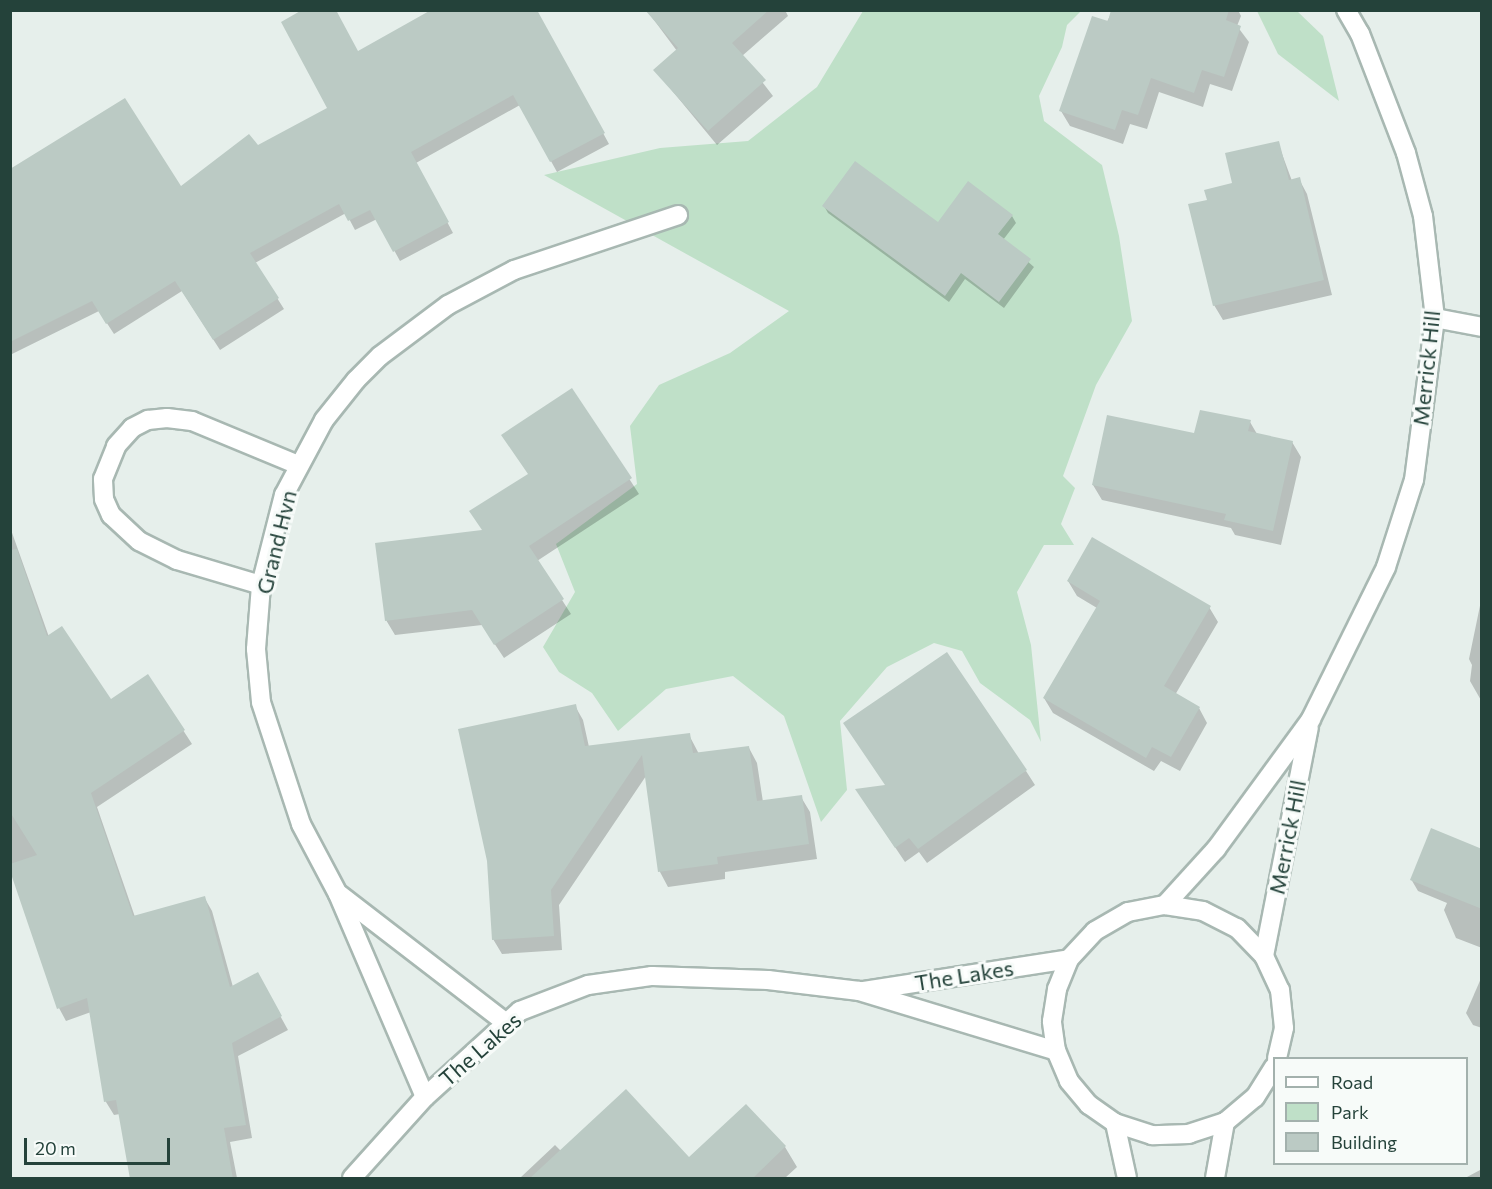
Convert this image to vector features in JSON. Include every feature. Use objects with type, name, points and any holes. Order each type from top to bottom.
[{"type":"street","name":"Merrick Hill","points":[[1165,905],[1216,849],[1311,719],[1386,567],[1414,480],[1436,318],[1423,216],[1406,153],[1360,34],[1346,10]]},
{"type":"street","name":"Grand Hvn","points":[[425,1097],[338,894],[301,824],[261,702],[256,649],[261,585],[284,495],[324,420],[356,380],[380,356],[448,305],[514,270],[678,215]]},
{"type":"street","points":[[1436,318],[1482,327]]},
{"type":"street","points":[[261,585],[177,560],[125,531],[111,515],[103,479],[116,446],[132,428],[148,420],[167,418],[192,421],[298,465]]},
{"type":"street","name":"Merrick Hill","points":[[1264,956],[1311,719]]},
{"type":"street","points":[[338,894],[506,1023]]},
{"type":"street","points":[[1273,1069],[1255,1097],[1225,1122],[1180,1135],[1152,1135],[1115,1123],[1089,1105],[1069,1081],[1056,1051],[1052,1021],[1055,999],[1069,959],[1095,931],[1128,912],[1165,905],[1203,910],[1237,928],[1264,956],[1280,990],[1284,1028],[1277,1057]]},
{"type":"street","name":"The Lakes","points":[[859,992],[1069,959]]},
{"type":"street","name":"The Lakes","points":[[352,1179],[425,1097],[520,1011],[588,985],[652,976],[768,980],[859,992],[1056,1051]]},
{"type":"street","points":[[1215,1179],[1225,1122]]},
{"type":"street","points":[[1115,1123],[1127,1179]]},
{"type":"green space","points":[[863,11],[1081,11],[1067,25],[1062,47],[1039,96],[1044,121],[1102,165],[1119,236],[1132,321],[1096,385],[1063,476],[1075,488],[1061,524],[1074,545],[1044,545],[1017,592],[1031,645],[1041,742],[1030,720],[980,683],[962,651],[934,643],[887,667],[840,721],[847,790],[821,822],[784,716],[733,676],[666,689],[618,731],[592,693],[559,672],[543,647],[575,592],[556,544],[637,484],[630,426],[659,385],[730,353],[789,311],[544,175],[660,148],[748,141],[817,87]]},
{"type":"green space","points":[[1257,11],[1297,11],[1323,36],[1339,101],[1278,54]]},
{"type":"building","points":[[302,10],[336,10],[358,51],[431,10],[537,10],[605,133],[550,162],[513,95],[411,152],[449,222],[393,252],[370,210],[348,221],[339,204],[250,253],[279,298],[213,340],[175,281],[106,324],[92,301],[10,342],[10,169],[125,98],[181,186],[249,134],[258,145],[327,108],[281,22]]},
{"type":"building","points":[[645,10],[769,10],[732,43],[766,80],[708,131],[653,70],[678,48]]},
{"type":"building","points":[[1111,10],[1229,10],[1226,20],[1241,26],[1224,77],[1202,70],[1194,93],[1151,78],[1138,115],[1122,110],[1115,130],[1059,111],[1092,16],[1108,21]]},
{"type":"building","points":[[1279,141],[1289,180],[1300,177],[1324,280],[1213,306],[1188,204],[1207,200],[1204,190],[1232,183],[1225,153]]},
{"type":"building","points":[[855,161],[938,222],[968,181],[1013,215],[998,234],[1031,259],[999,302],[961,273],[945,296],[822,206]]},
{"type":"building","points":[[572,388],[632,478],[529,546],[564,599],[494,645],[472,610],[385,621],[375,543],[482,530],[469,511],[528,474],[501,435]]},
{"type":"building","points":[[1200,410],[1251,420],[1248,431],[1293,441],[1273,531],[1224,520],[1226,514],[1092,485],[1107,415],[1194,433]]},
{"type":"building","points":[[1092,537],[1211,606],[1164,686],[1200,707],[1171,757],[1152,747],[1146,758],[1043,698],[1100,601],[1067,581]]},
{"type":"building","points":[[17,549],[47,636],[62,626],[111,699],[148,674],[185,730],[91,793],[133,916],[205,896],[230,987],[258,972],[282,1016],[232,1043],[246,1125],[224,1128],[233,1179],[130,1179],[116,1100],[104,1102],[87,998],[57,1009],[10,871],[10,864],[37,855],[10,812],[10,550]]},
{"type":"building","points":[[947,652],[1027,770],[918,849],[909,838],[895,848],[855,789],[885,785],[843,723]]},
{"type":"building","points":[[576,704],[585,746],[690,733],[693,753],[749,746],[757,801],[802,795],[809,844],[717,857],[718,864],[658,872],[642,755],[551,890],[554,936],[492,940],[487,861],[458,729]]},
{"type":"building","points":[[1431,828],[1482,849],[1482,909],[1410,880]]},
{"type":"building","points":[[626,1089],[689,1157],[746,1104],[786,1146],[752,1179],[529,1179]]}]
